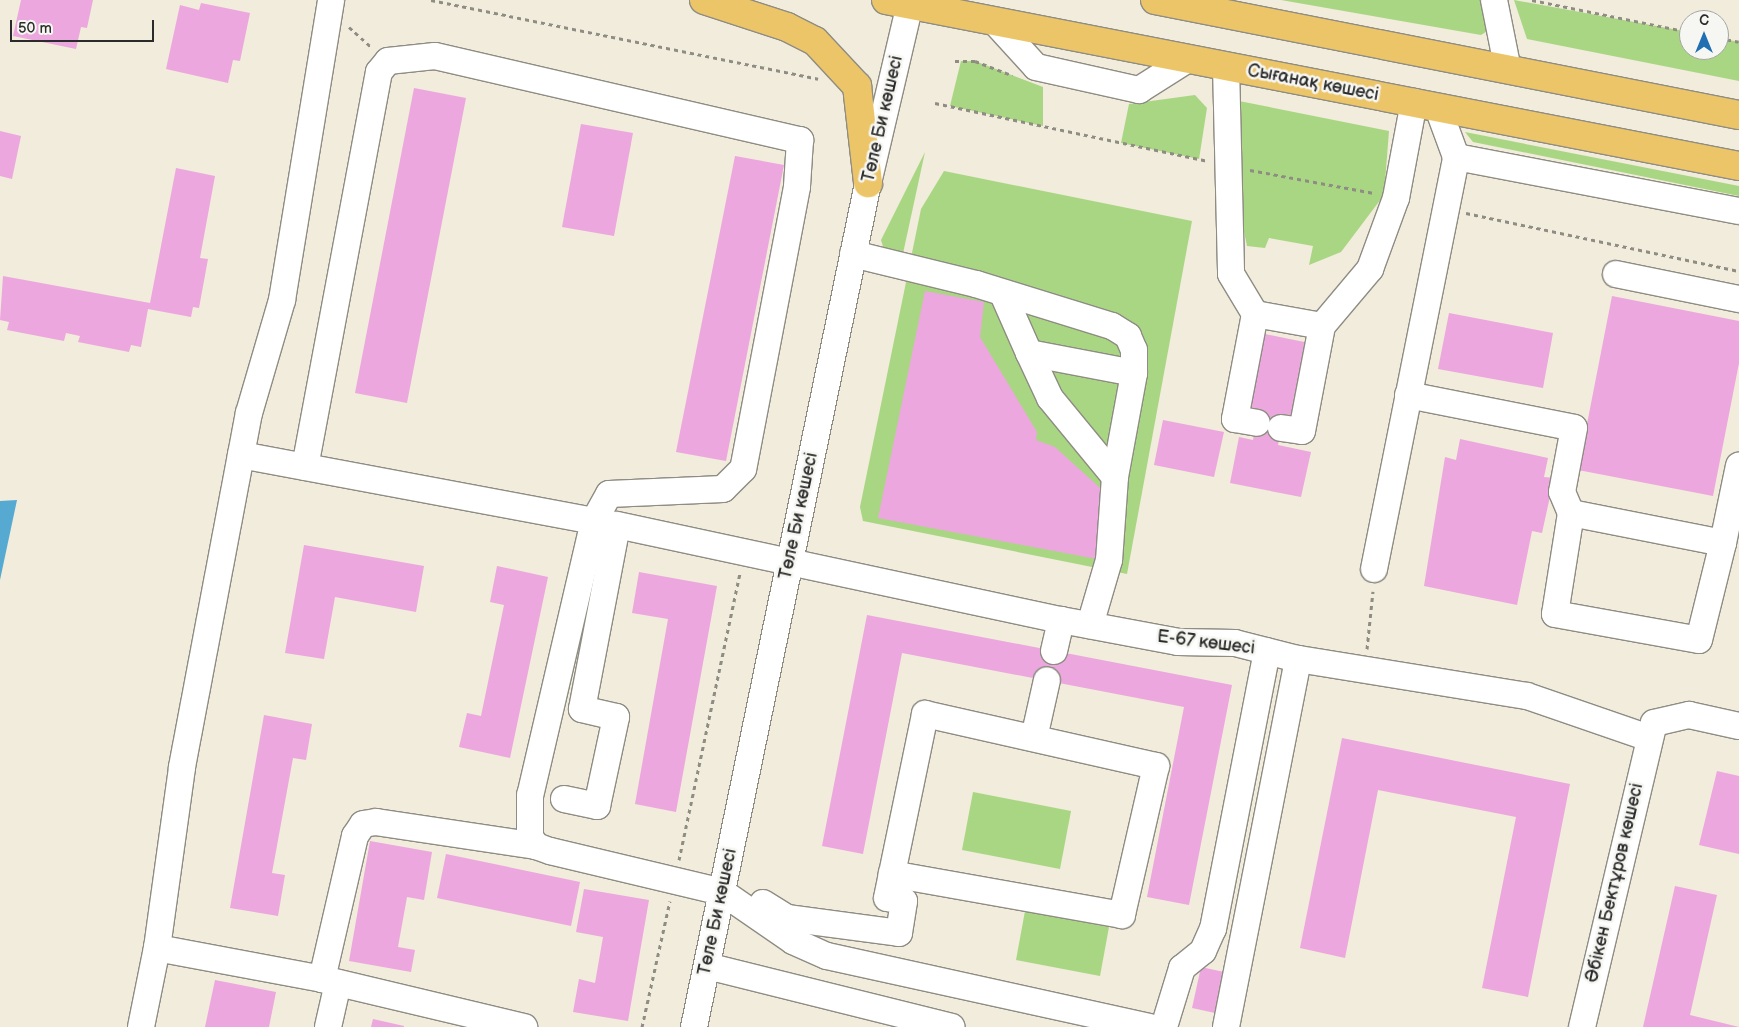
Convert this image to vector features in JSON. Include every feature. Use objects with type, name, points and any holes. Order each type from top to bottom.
[{"type":"main road","points":[[704,0],[787,27],[815,41],[857,86],[868,183]]},
{"type":"main road","points":[[1155,0],[1739,115]]},
{"type":"main road","name":"Сығанақ көшесі","points":[[902,2],[1739,166]]},
{"type":"street","points":[[1494,0],[1508,70]]},
{"type":"street","name":"Төле Би көшесі","points":[[694,1027],[868,183],[902,2]]},
{"type":"street","points":[[141,1027],[157,948],[182,767],[241,455],[282,300],[330,5]]},
{"type":"street","points":[[994,21],[1036,67],[1139,90],[1188,59]]},
{"type":"street","points":[[305,467],[379,72],[388,62],[436,56],[800,140],[797,187],[743,468],[723,489],[608,494],[582,709],[616,717],[597,806],[564,799]]},
{"type":"street","points":[[1226,66],[1231,274],[1255,314],[1235,418],[1269,425],[1302,431],[1322,326],[1370,269],[1396,198],[1426,105]]},
{"type":"street","points":[[1374,569],[1456,157],[1426,105]]},
{"type":"street","points":[[1456,157],[1739,212]]},
{"type":"street","points":[[853,254],[1004,294],[1120,331],[1134,350],[1134,373],[1115,477],[1109,560],[1090,625]]},
{"type":"street","points":[[1616,274],[1739,299]]},
{"type":"street","points":[[1004,294],[1050,398],[1115,477]]},
{"type":"street","points":[[1255,314],[1322,326]]},
{"type":"street","points":[[1030,354],[1134,373]]},
{"type":"street","points":[[1408,396],[1574,428],[1562,492],[1571,513],[1555,614],[1699,640],[1739,466]]},
{"type":"street","name":"Е-67 көшесі","points":[[241,455],[605,523],[790,560],[1061,620],[1178,642],[1235,643],[1298,659],[1527,696],[1649,738]]},
{"type":"street","points":[[1571,513],[1722,543]]},
{"type":"street","points":[[536,846],[527,825],[530,794],[605,523]]},
{"type":"street","points":[[1054,651],[1061,620]]},
{"type":"street","points":[[1164,1027],[1182,968],[1203,951],[1213,930],[1267,651]]},
{"type":"street","points":[[1226,1027],[1298,659]]},
{"type":"street","points":[[1034,738],[1047,680]]},
{"type":"street","points":[[328,1027],[330,981],[355,836],[364,824],[536,846],[674,881],[724,883],[771,912],[787,918],[899,933],[904,901],[888,898],[892,874],[925,714],[1156,766],[1122,915],[892,874]]},
{"type":"street","points":[[1649,738],[1654,723],[1669,717],[1689,715],[1739,726]]},
{"type":"street","name":"Әбікен Бектұров көшесі","points":[[1582,1027],[1649,738]]},
{"type":"street","points":[[724,883],[794,941],[827,956],[1113,1023],[1149,1027]]},
{"type":"street","points":[[157,948],[330,981],[493,1024],[524,1027]]},
{"type":"street","points":[[706,966],[952,1027]]},
{"type":"path","points":[[431,0],[822,79]]},
{"type":"path","points":[[1532,0],[1679,30]]},
{"type":"path","points":[[330,5],[388,62]]},
{"type":"path","points":[[955,61],[975,61],[1018,77]]},
{"type":"path","points":[[936,103],[1228,165],[1396,198]]},
{"type":"path","points":[[1446,208],[1739,271]]},
{"type":"path","points":[[642,1027],[745,551]]},
{"type":"path","points":[[1365,670],[1374,569]]},
{"type":"green space","points":[[1281,0],[1486,0],[1489,30],[1481,35]]},
{"type":"green space","points":[[1514,0],[1679,30],[1679,60],[1729,60],[1729,40],[1739,42],[1739,81],[1527,39]]},
{"type":"green space","points":[[961,61],[975,61],[1043,87],[1043,126],[950,106]]},
{"type":"green space","points":[[1195,95],[1207,108],[1199,159],[1121,143],[1129,104]]},
{"type":"green space","points":[[1239,101],[1389,131],[1384,195],[1341,252],[1309,265],[1313,246],[1269,238],[1265,248],[1247,246],[1237,198]]},
{"type":"green space","points":[[1465,132],[1739,186],[1739,196],[1473,142]]},
{"type":"green space","points":[[925,152],[902,258],[885,253],[881,240]]},
{"type":"green space","points":[[944,171],[1192,221],[1127,574],[863,521],[860,507],[921,209]]},
{"type":"green space","points":[[973,792],[1071,811],[1060,869],[962,850]]},
{"type":"green space","points":[[1025,911],[1109,927],[1100,976],[1016,960]]},
{"type":"water","points":[[17,500],[0,580],[0,501]]},
{"type":"building","points":[[21,0],[93,0],[87,28],[81,27],[76,49],[13,36]]},
{"type":"building","points":[[201,3],[250,13],[240,61],[233,60],[228,83],[166,69],[180,5],[199,10]]},
{"type":"building","points":[[414,88],[466,98],[407,403],[355,393]]},
{"type":"building","points":[[581,124],[633,133],[614,236],[562,227]]},
{"type":"building","points":[[0,131],[21,136],[12,179],[0,176]]},
{"type":"building","points":[[735,156],[784,165],[726,461],[676,452]]},
{"type":"building","points":[[176,168],[215,176],[200,258],[208,259],[199,308],[193,307],[191,317],[148,309],[141,347],[131,345],[129,352],[78,342],[80,336],[66,333],[64,341],[7,330],[9,322],[0,320],[3,276],[150,303]]},
{"type":"building","points":[[925,291],[984,302],[980,337],[1037,432],[1036,440],[1055,447],[1110,497],[1097,559],[878,518]]},
{"type":"building","points":[[1612,296],[1739,321],[1739,363],[1713,496],[1578,470]]},
{"type":"building","points":[[1449,313],[1553,333],[1543,388],[1438,369]]},
{"type":"building","points":[[1260,333],[1314,344],[1299,417],[1284,414],[1278,445],[1311,452],[1301,497],[1230,483],[1239,437],[1253,440],[1259,409],[1245,406]]},
{"type":"building","points":[[1163,420],[1224,432],[1214,477],[1154,465]]},
{"type":"building","points":[[1460,439],[1548,458],[1544,477],[1554,478],[1542,533],[1532,531],[1517,605],[1424,586],[1445,457],[1456,460]]},
{"type":"building","points":[[304,545],[424,566],[416,612],[335,597],[324,659],[285,653]]},
{"type":"building","points":[[497,566],[548,577],[510,758],[459,747],[467,713],[481,716],[504,605],[490,602]]},
{"type":"building","points":[[639,572],[717,586],[676,812],[635,804],[668,619],[632,613]]},
{"type":"building","points":[[867,615],[1232,685],[1189,905],[1147,897],[1184,707],[902,653],[863,854],[822,846]]},
{"type":"building","points":[[264,715],[312,724],[306,760],[293,758],[272,873],[285,875],[278,916],[230,908]]},
{"type":"building","points":[[1342,738],[1570,784],[1528,997],[1482,988],[1516,817],[1378,790],[1345,958],[1300,948]]},
{"type":"building","points":[[1717,771],[1739,776],[1739,854],[1699,845]]},
{"type":"building","points":[[370,841],[432,852],[424,900],[407,897],[398,947],[415,950],[411,972],[349,961]]},
{"type":"building","points":[[446,854],[580,882],[571,926],[437,898]]},
{"type":"building","points":[[1675,886],[1717,895],[1690,1015],[1739,1027],[1643,1027]]},
{"type":"building","points":[[584,889],[649,900],[628,1021],[573,1012],[579,979],[595,983],[603,937],[576,932]]},
{"type":"building","points":[[1201,967],[1224,972],[1215,1013],[1192,1008]]},
{"type":"building","points":[[215,980],[276,992],[269,1027],[205,1027]]},
{"type":"building","points":[[373,1019],[404,1026],[404,1027],[371,1027]]}]
